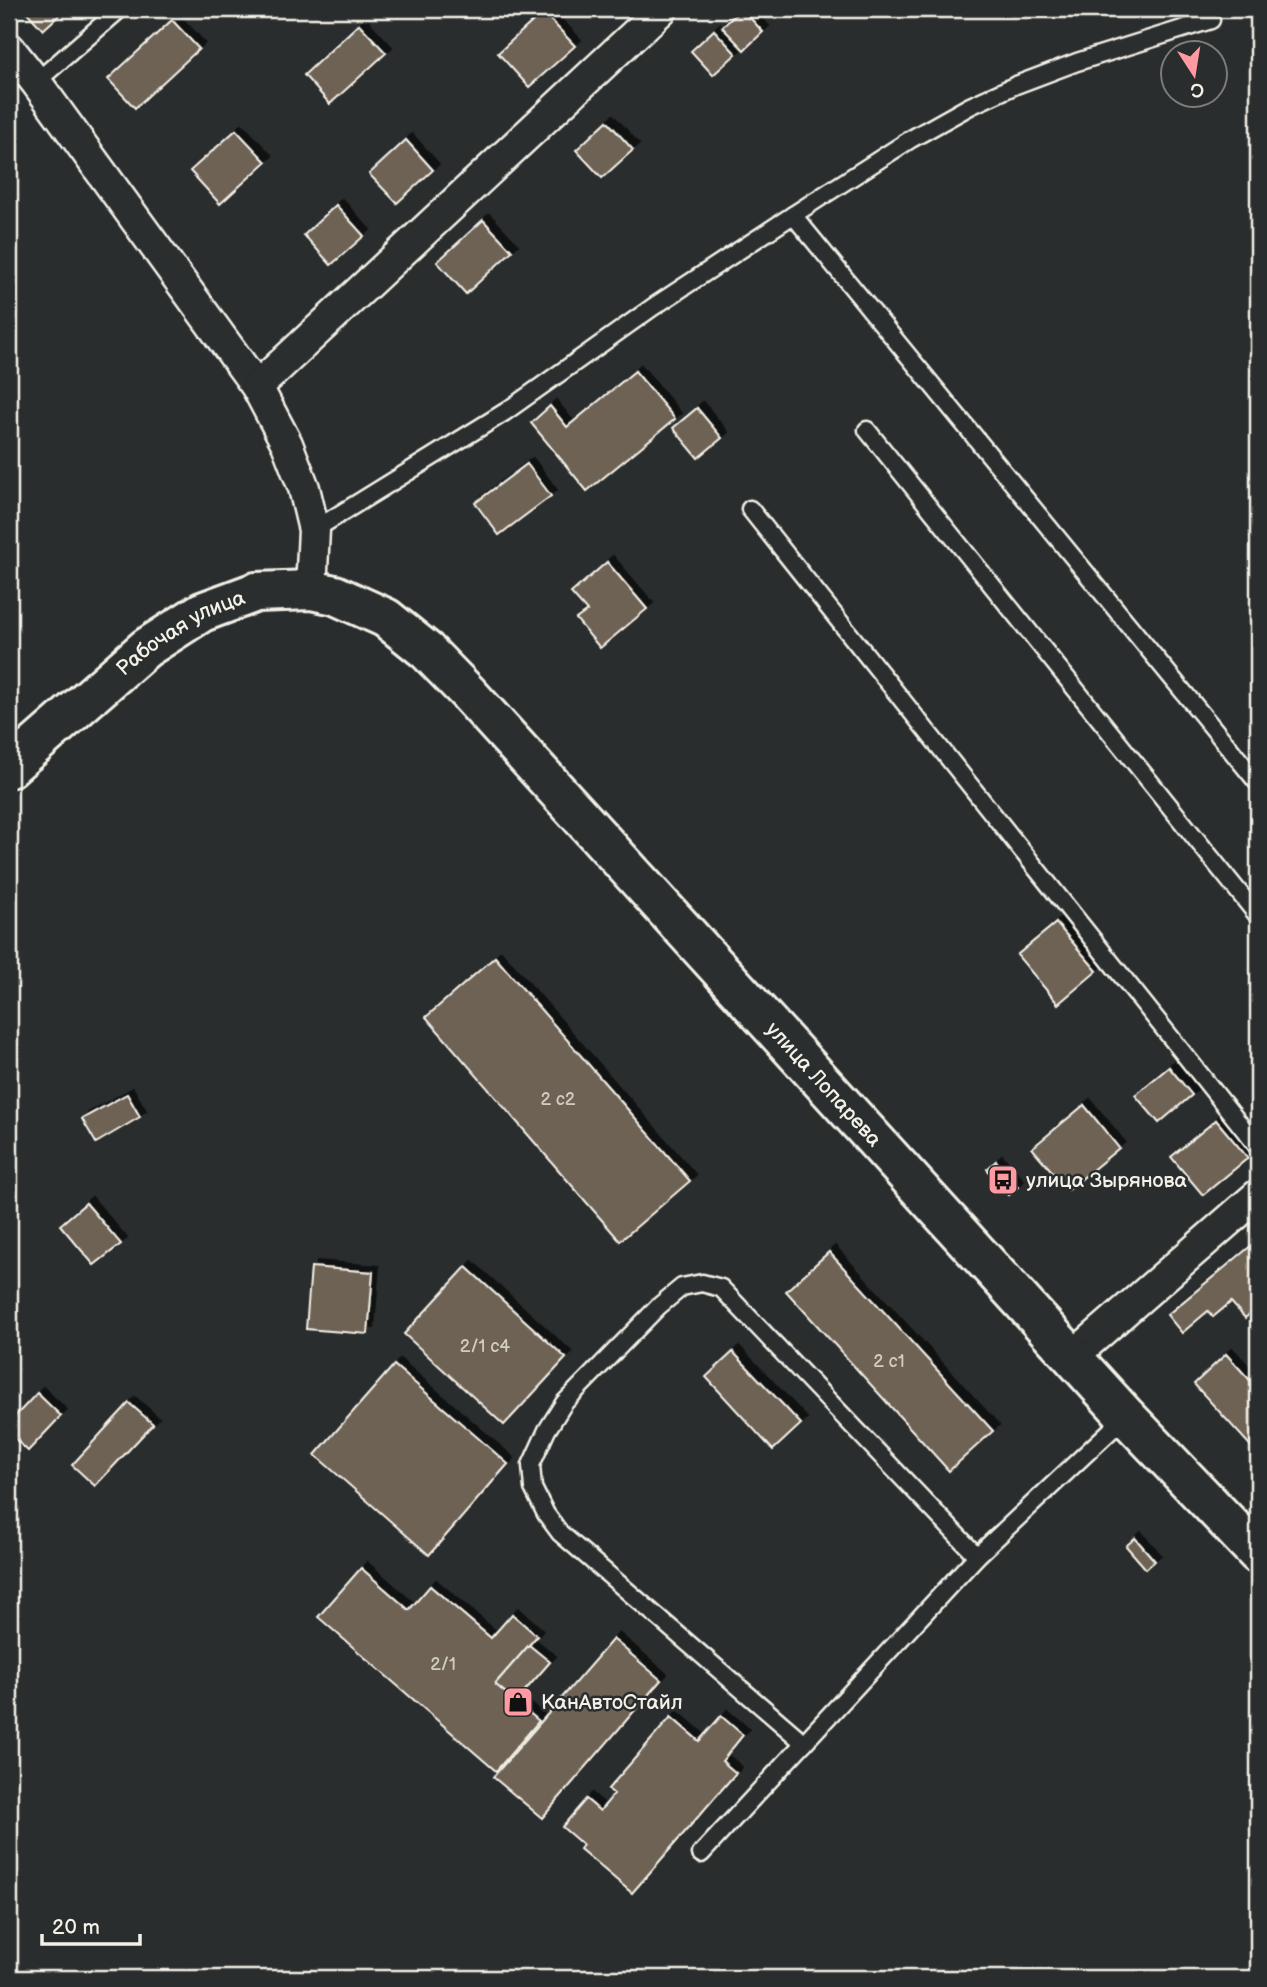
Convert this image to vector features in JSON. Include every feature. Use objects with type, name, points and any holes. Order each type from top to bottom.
[{"type":"main road","name":"Рабочая улица","points":[[9,768],[146,648],[202,612],[256,592],[311,590],[335,595],[386,618]]},
{"type":"main road","name":"улица Лопарева","points":[[386,618],[427,652],[468,693],[1126,1416],[1258,1553]]},
{"type":"street","points":[[257,387],[662,9]]},
{"type":"street","points":[[9,48],[257,387],[287,444],[304,488],[314,530],[311,590]]},
{"type":"street","points":[[1072,1357],[1258,1195]]},
{"type":"lane","points":[[36,82],[120,9]]},
{"type":"lane","points":[[314,530],[505,412],[653,307],[911,139],[970,106],[1016,85],[1077,62],[1211,20]]},
{"type":"lane","points":[[793,215],[1258,783]]},
{"type":"lane","points":[[867,430],[1258,916]]},
{"type":"lane","points":[[750,509],[1258,1147]]},
{"type":"lane","points":[[804,1743],[560,1533],[546,1514],[533,1488],[531,1465],[547,1430],[564,1403],[659,1306],[682,1287],[702,1283],[721,1288],[977,1556]]},
{"type":"lane","points":[[701,1854],[977,1556],[1126,1416]]},
{"type":"building","points":[[24,9],[66,9],[43,30]]},
{"type":"building","points":[[742,9],[763,32],[744,50],[722,27]]},
{"type":"building","points":[[543,12],[575,46],[529,87],[498,53]]},
{"type":"building","points":[[172,20],[199,49],[135,108],[108,79]]},
{"type":"building","points":[[359,24],[386,53],[330,104],[304,75]]},
{"type":"building","points":[[714,30],[736,54],[713,75],[691,51]]},
{"type":"building","points":[[607,121],[633,150],[602,178],[576,150]]},
{"type":"building","points":[[236,130],[266,162],[220,204],[190,171]]},
{"type":"building","points":[[406,140],[433,170],[397,203],[369,174]]},
{"type":"building","points":[[336,205],[364,236],[331,265],[304,235]]},
{"type":"building","points":[[483,220],[512,251],[466,294],[437,262]]},
{"type":"building","points":[[635,371],[675,419],[587,491],[531,423],[550,406],[567,427]]},
{"type":"building","points":[[697,408],[722,438],[698,458],[673,428]]},
{"type":"building","points":[[527,464],[551,496],[499,535],[475,503]]},
{"type":"building","points":[[607,562],[647,609],[600,648],[576,619],[587,611],[571,593]]},
{"type":"building","points":[[1056,923],[1097,971],[1058,1004],[1017,955]]},
{"type":"building","points":[[495,957],[690,1181],[620,1241],[426,1017]]},
{"type":"building","points":[[1169,1067],[1192,1095],[1159,1123],[1135,1095]]},
{"type":"building","points":[[127,1094],[140,1117],[96,1143],[82,1119]]},
{"type":"building","points":[[1084,1105],[1119,1148],[1068,1190],[1032,1148]]},
{"type":"building","points":[[1216,1120],[1248,1158],[1203,1195],[1171,1157]]},
{"type":"building","points":[[996,1161],[1018,1187],[1009,1195],[987,1169]]},
{"type":"building","points":[[86,1203],[121,1244],[94,1265],[60,1225]]},
{"type":"building","points":[[1258,1240],[1258,1310],[1257,1308],[1245,1318],[1231,1302],[1213,1317],[1208,1311],[1182,1333],[1167,1315]]},
{"type":"building","points":[[829,1252],[993,1431],[949,1471],[786,1291]]},
{"type":"building","points":[[311,1267],[373,1272],[368,1334],[306,1329]]},
{"type":"building","points":[[466,1267],[566,1358],[504,1425],[404,1334]]},
{"type":"building","points":[[733,1352],[801,1424],[773,1450],[706,1377]]},
{"type":"building","points":[[1226,1354],[1258,1389],[1258,1454],[1194,1384]]},
{"type":"building","points":[[394,1365],[508,1464],[429,1555],[315,1455]]},
{"type":"building","points":[[37,1393],[61,1416],[28,1451],[9,1433],[9,1423]]},
{"type":"building","points":[[129,1403],[153,1424],[95,1486],[72,1465]]},
{"type":"building","points":[[1135,1538],[1155,1561],[1146,1569],[1126,1546]]},
{"type":"building","points":[[361,1568],[409,1610],[430,1586],[491,1638],[512,1614],[537,1636],[495,1684],[539,1721],[496,1771],[318,1617]]},
{"type":"building","points":[[613,1639],[661,1680],[542,1818],[493,1777]]},
{"type":"building","points":[[529,1645],[550,1662],[516,1701],[495,1684]]},
{"type":"building","points":[[721,1716],[743,1735],[722,1761],[736,1773],[632,1893],[580,1849],[583,1845],[562,1827],[586,1799],[600,1811],[614,1794],[608,1789],[671,1717],[699,1741]]},
{"type":"place","name":"улица Зырянова","points":[[1003,1180]]},
{"type":"place","name":"КанАвтоСтайл","points":[[518,1702]]}]
